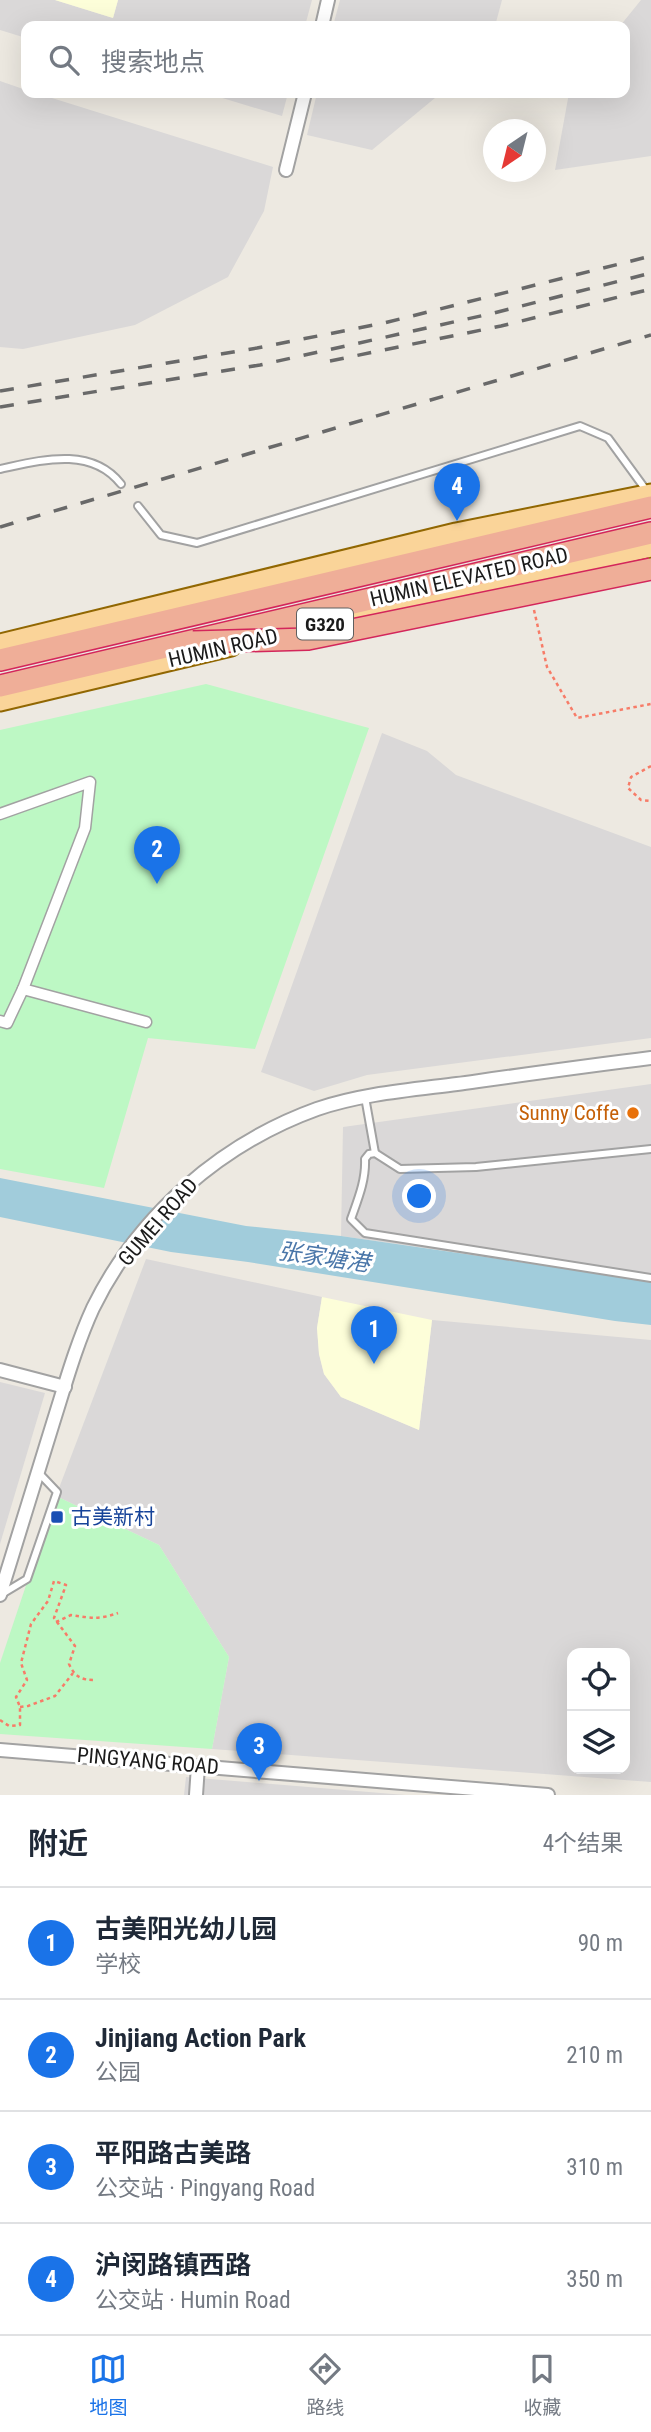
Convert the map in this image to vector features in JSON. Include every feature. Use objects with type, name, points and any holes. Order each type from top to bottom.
[{"type":"highway","name":"HUMIN ELEVATED ROAD","points":[[0,660],[650,499]]},
{"type":"highway","name":"HUMIN ELEVATED ROAD","points":[[0,686],[651,533]]},
{"type":"highway","points":[[193,642],[308,639],[651,569]]},
{"type":"main road","points":[[0,644],[456,533],[650,499]]},
{"type":"main road","name":"HUMIN ROAD","points":[[0,701],[651,547]]},
{"type":"street","points":[[322,21],[328,0]]},
{"type":"street","points":[[286,170],[304,98]]},
{"type":"street","points":[[0,814],[90,782],[85,828],[23,989],[7,1023],[0,1021]]},
{"type":"street","points":[[23,989],[146,1022]]},
{"type":"street","name":"GUMEI ROAD","points":[[0,1595],[65,1387],[93,1308],[126,1255],[173,1199],[214,1162],[257,1136],[319,1109],[365,1097],[651,1058]]},
{"type":"street","points":[[0,1370],[65,1387]]},
{"type":"street","name":"PINGYANG ROAD","points":[[0,1749],[548,1795]]},
{"type":"street","points":[[196,1795],[198,1766]]},
{"type":"lane","points":[[138,506],[161,535],[197,543],[580,426],[608,438],[650,499]]},
{"type":"lane","points":[[0,469],[48,459],[86,459],[113,474],[121,484]]},
{"type":"lane","points":[[365,1097],[375,1153]]},
{"type":"lane","points":[[651,1149],[476,1167],[400,1169],[375,1153],[369,1154],[365,1159],[362,1186],[351,1219],[365,1233],[651,1278]]},
{"type":"lane","points":[[0,1595],[27,1579],[57,1492],[38,1472]]},
{"type":"path","points":[[534,610],[547,667],[577,718],[651,704]]},
{"type":"path","points":[[651,766],[631,777],[628,788],[641,800],[651,801]]},
{"type":"path","points":[[0,1720],[9,1726],[20,1725],[20,1707],[16,1697],[27,1680],[21,1663],[30,1624],[48,1601],[54,1581],[66,1585],[54,1618],[75,1646],[69,1664],[73,1673],[83,1680],[95,1680]]},
{"type":"path","points":[[56,1622],[71,1615],[88,1619],[118,1613]]},
{"type":"path","points":[[20,1707],[55,1696],[73,1673]]},
{"type":"shaded area","points":[[0,0],[55,0],[113,18],[118,0],[312,0],[306,21],[21,21],[21,36],[0,30]]},
{"type":"shaded area","points":[[55,0],[118,0],[113,18]]},
{"type":"shaded area","points":[[340,0],[502,0],[496,21],[334,21]]},
{"type":"shaded area","points":[[641,0],[651,0],[651,156],[555,170],[568,98],[630,98],[630,21],[624,21]]},
{"type":"shaded area","points":[[0,81],[21,88],[21,98],[52,98],[273,167],[264,211],[228,277],[135,325],[23,349],[0,347]]},
{"type":"shaded area","points":[[223,98],[287,98],[282,116]]},
{"type":"shaded area","points":[[316,98],[435,98],[372,150],[307,135]]},
{"type":"shaded area","points":[[382,733],[427,751],[456,775],[651,847],[651,1038],[367,1075],[314,1091],[261,1072]]},
{"type":"shaded area","points":[[651,1084],[651,1281],[341,1236],[343,1127]]},
{"type":"shaded area","points":[[146,1259],[322,1297],[317,1328],[324,1374],[341,1397],[419,1430],[432,1320],[651,1340],[651,1782],[212,1749],[229,1657],[159,1545],[56,1496]]},
{"type":"shaded area","points":[[322,1297],[432,1320],[419,1430],[341,1397],[324,1374],[317,1328]]},
{"type":"shaded area","points":[[0,1382],[45,1393],[0,1544]]},
{"type":"shaded area","points":[[186,1777],[405,1795],[184,1795]]},
{"type":"green space","points":[[206,684],[369,728],[255,1049],[148,1038],[104,1188],[0,1169],[0,730]]},
{"type":"green space","points":[[56,1496],[159,1545],[229,1657],[212,1749],[0,1734],[0,1663]]},
{"type":"water","name":"张家塘港","points":[[0,1178],[246,1226],[341,1236],[651,1281],[651,1325],[171,1252],[0,1217]]},
{"type":"railway","points":[[0,391],[257,348],[384,323],[651,256]]},
{"type":"railway","points":[[0,407],[260,365],[494,313],[651,273]]},
{"type":"railway","points":[[330,361],[501,326],[651,289]]},
{"type":"railway","points":[[0,527],[651,335]]},
{"type":"place","name":"沪闵路镇西路","points":[[457,521]]},
{"type":"place","name":"Jinjiang Action Park","points":[[157,884]]},
{"type":"place","name":"Sunny Coffe","points":[[633,1113]]},
{"type":"place","name":"古美阳光幼儿园","points":[[374,1364]]},
{"type":"place","name":"古美新村","points":[[57,1517]]},
{"type":"place","name":"平阳路古美路","points":[[259,1781]]}]
